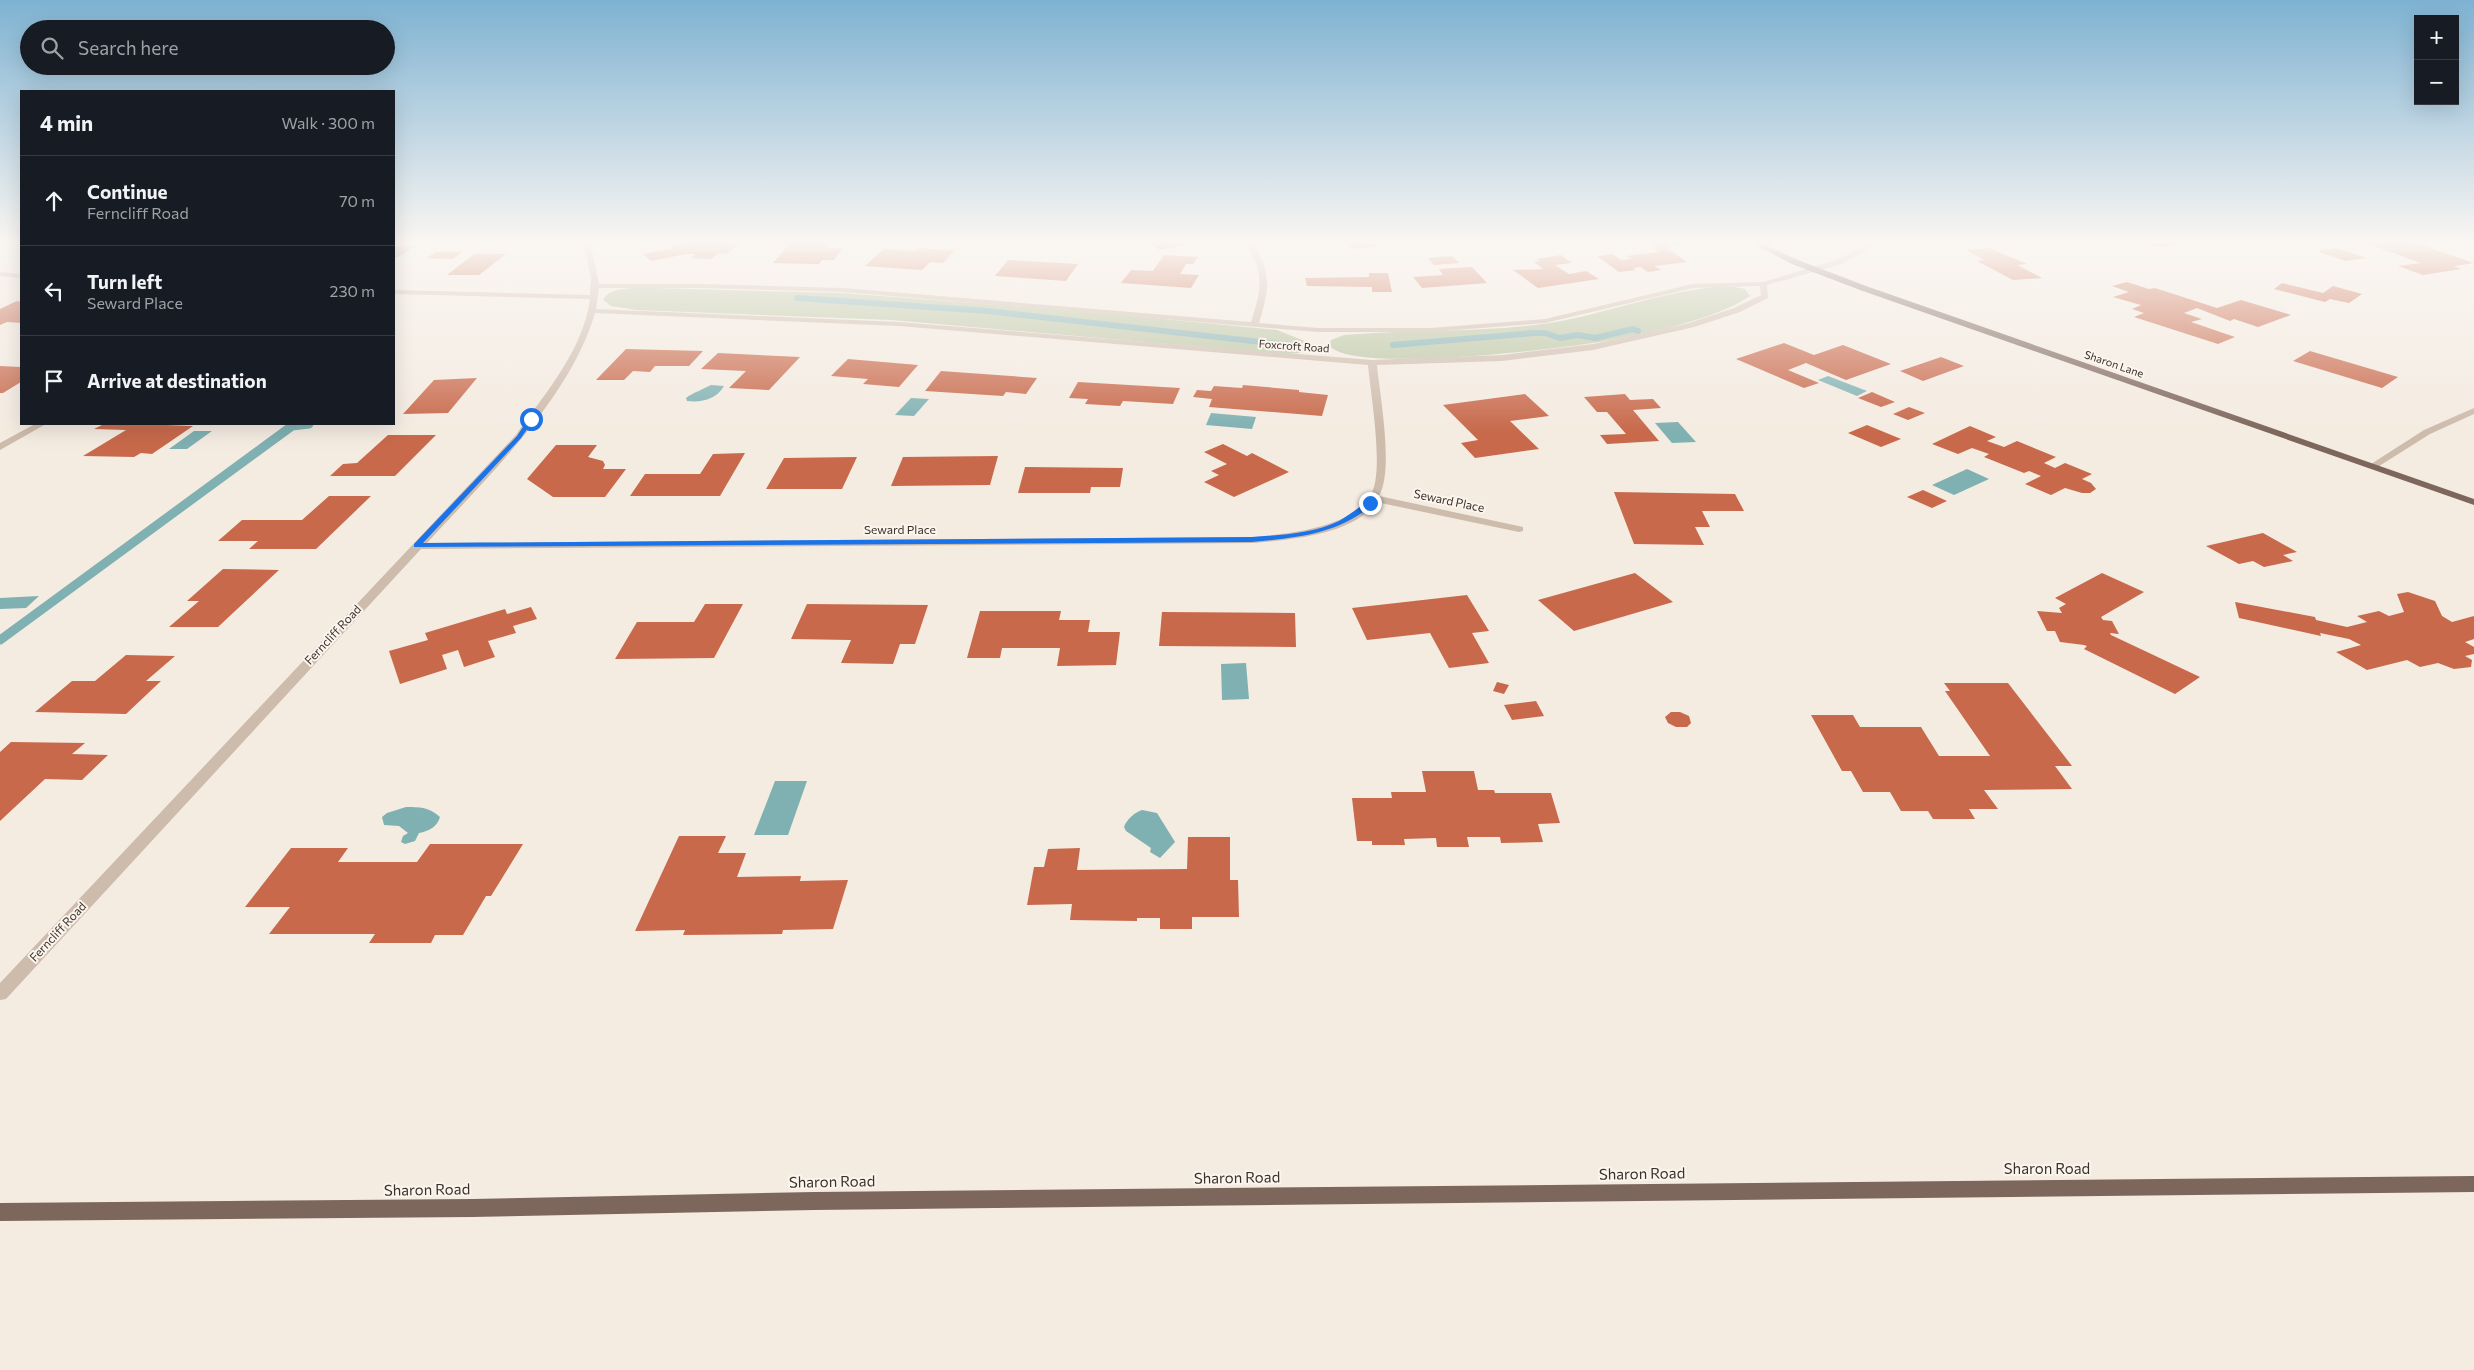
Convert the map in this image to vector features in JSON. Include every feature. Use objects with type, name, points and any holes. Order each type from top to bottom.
[{"type":"main road","name":"Sharon Lane","points":[[1910,304],[2474,502]]},
{"type":"main road","name":"Sharon Road","points":[[0,1212],[463,1208],[824,1201],[2474,1184]]},
{"type":"street","name":"Ferncliff Road","points":[[0,994],[519,437],[567,368],[592,312],[593,304]]},
{"type":"street","name":"Foxcroft Road","points":[[1011,304],[1318,330],[1353,331],[1491,326],[1578,314],[1614,304]]},
{"type":"street","points":[[1254,324],[1260,304]]},
{"type":"street","name":"Foxcroft Road","points":[[592,312],[793,318],[881,323],[1372,363],[1502,358],[1551,353],[1640,338],[1737,310],[1749,304]]},
{"type":"street","points":[[1372,363],[1381,446],[1379,488],[1374,498]]},
{"type":"street","points":[[2373,466],[2427,432],[2474,411]]},
{"type":"street","points":[[0,448],[39,425]]},
{"type":"street","name":"Seward Place","points":[[417,546],[1252,540],[1294,536],[1326,528],[1354,515],[1374,498],[1519,530]]},
{"type":"green space","points":[[608,304],[984,304],[1277,330],[1307,342],[1308,347],[1300,353],[1283,354],[891,320],[637,310]]},
{"type":"green space","points":[[1630,304],[1735,304],[1700,319],[1640,334],[1548,349],[1415,359],[1375,358],[1345,354],[1329,345],[1331,340],[1344,335],[1473,330],[1524,326],[1572,319]]},
{"type":"water","points":[[1828,376],[1867,391],[1857,396],[1818,380]]},
{"type":"water","points":[[711,385],[724,386],[713,397],[698,401],[687,401],[686,398]]},
{"type":"water","points":[[911,398],[929,399],[914,416],[895,415]]},
{"type":"water","points":[[1211,413],[1256,417],[1252,429],[1206,425]]},
{"type":"water","points":[[1678,422],[1696,442],[1672,443],[1655,423]]},
{"type":"water","points":[[194,431],[212,431],[187,449],[169,449]]},
{"type":"water","points":[[1967,469],[1989,479],[1954,495],[1932,485]]},
{"type":"water","points":[[39,596],[26,608],[0,609],[0,598]]},
{"type":"water","points":[[1246,663],[1249,699],[1222,700],[1221,664]]},
{"type":"water","points":[[775,781],[807,781],[788,835],[754,835]]},
{"type":"water","points":[[406,807],[424,808],[440,817],[432,828],[419,833],[415,841],[405,844],[401,842],[403,836],[408,833],[399,826],[384,825],[382,817],[387,813]]},
{"type":"water","points":[[1142,810],[1157,813],[1175,842],[1160,858],[1150,852],[1151,848],[1126,831],[1124,827],[1131,817]]},
{"type":"building","points":[[11,304],[20,304],[20,323],[7,322],[0,325],[0,309]]},
{"type":"building","points":[[2137,304],[2204,304],[2217,308],[2229,304],[2254,304],[2291,315],[2258,327],[2234,319],[2230,321],[2197,308],[2184,313],[2202,319],[2191,322],[2235,337],[2218,344],[2134,317],[2144,313],[2132,309],[2141,305]]},
{"type":"building","points":[[1784,343],[1814,355],[1843,345],[1891,364],[1846,380],[1806,363],[1788,370],[1819,383],[1804,388],[1736,359]]},
{"type":"building","points":[[626,349],[703,351],[689,366],[655,366],[650,372],[633,371],[624,380],[596,380]]},
{"type":"building","points":[[2310,351],[2398,377],[2382,388],[2293,361]]},
{"type":"building","points":[[718,353],[800,357],[769,390],[729,388],[746,371],[701,369]]},
{"type":"building","points":[[1941,357],[1964,366],[1923,381],[1900,371]]},
{"type":"building","points":[[848,359],[918,365],[899,387],[863,384],[868,379],[831,376]]},
{"type":"building","points":[[0,366],[20,367],[20,383],[0,393]]},
{"type":"building","points":[[941,371],[1037,378],[1026,394],[1006,392],[1003,396],[925,391]]},
{"type":"building","points":[[477,378],[448,413],[403,414],[434,380]]},
{"type":"building","points":[[1078,382],[1180,388],[1173,404],[1123,401],[1120,406],[1085,404],[1088,399],[1069,398]]},
{"type":"building","points":[[1243,385],[1299,390],[1299,392],[1328,395],[1322,416],[1209,407],[1212,399],[1193,397],[1197,390],[1211,391],[1214,386],[1242,388]]},
{"type":"building","points":[[1872,392],[1895,402],[1881,407],[1858,398]]},
{"type":"building","points":[[1525,394],[1549,416],[1510,421],[1539,449],[1475,458],[1461,443],[1478,440],[1443,405]]},
{"type":"building","points":[[1625,394],[1630,400],[1653,399],[1661,408],[1633,410],[1659,441],[1607,444],[1600,435],[1626,434],[1607,412],[1597,412],[1584,397]]},
{"type":"building","points":[[1909,407],[1925,413],[1908,420],[1893,414]]},
{"type":"building","points":[[102,425],[193,426],[152,454],[141,453],[134,457],[83,456],[126,430],[94,429]]},
{"type":"building","points":[[1867,425],[1901,439],[1881,447],[1848,433]]},
{"type":"building","points":[[1970,426],[1996,437],[1987,441],[2004,447],[2017,441],[2056,457],[2044,463],[2055,468],[2065,463],[2092,474],[2082,479],[2091,483],[2096,489],[2090,493],[2082,493],[2065,488],[2051,495],[2025,484],[2041,476],[2029,471],[2024,473],[1984,457],[1989,454],[1972,448],[1958,454],[1932,444]]},
{"type":"building","points":[[388,435],[436,435],[395,476],[330,476],[343,464],[357,463]]},
{"type":"building","points":[[1223,444],[1247,456],[1252,453],[1289,472],[1234,497],[1204,482],[1219,475],[1211,471],[1227,464],[1204,452]]},
{"type":"building","points":[[556,445],[597,445],[588,457],[603,461],[605,465],[603,469],[626,469],[605,497],[553,497],[527,479]]},
{"type":"building","points":[[745,453],[720,496],[630,496],[645,474],[700,474],[713,454]]},
{"type":"building","points":[[998,456],[990,485],[891,486],[903,457]]},
{"type":"building","points":[[857,457],[842,489],[766,489],[784,458]]},
{"type":"building","points":[[1025,467],[1123,468],[1120,487],[1091,487],[1090,493],[1018,493]]},
{"type":"building","points":[[1923,490],[1947,501],[1932,508],[1907,497]]},
{"type":"building","points":[[1614,492],[1735,494],[1744,511],[1702,511],[1710,527],[1695,527],[1704,545],[1634,544]]},
{"type":"building","points":[[329,496],[371,496],[316,549],[249,549],[258,541],[218,541],[242,520],[302,520]]},
{"type":"building","points":[[2263,533],[2297,552],[2283,555],[2293,561],[2264,567],[2253,561],[2239,564],[2206,546]]},
{"type":"building","points":[[223,569],[279,570],[218,627],[169,627],[199,601],[187,601]]},
{"type":"building","points":[[1635,573],[1673,602],[1574,631],[1538,600]]},
{"type":"building","points":[[2102,573],[2144,592],[2101,617],[2103,620],[2112,621],[2119,634],[2110,633],[2111,635],[2200,677],[2175,694],[2084,649],[2087,646],[2060,642],[2055,631],[2047,631],[2037,611],[2062,613],[2059,608],[2066,604],[2055,598]]},
{"type":"building","points":[[2408,592],[2435,601],[2442,616],[2452,622],[2474,616],[2474,639],[2465,642],[2474,647],[2474,654],[2465,656],[2472,660],[2471,667],[2454,669],[2438,663],[2420,667],[2407,660],[2367,670],[2336,652],[2361,645],[2349,639],[2320,633],[2321,636],[2239,618],[2235,602],[2315,617],[2316,620],[2347,627],[2367,622],[2357,616],[2379,611],[2389,616],[2404,612],[2397,594]]},
{"type":"building","points":[[1467,595],[1489,631],[1472,633],[1489,663],[1449,668],[1430,633],[1367,640],[1352,608]]},
{"type":"building","points":[[705,604],[743,604],[714,658],[615,659],[637,622],[694,622]]},
{"type":"building","points":[[807,604],[928,605],[915,644],[900,644],[893,664],[841,663],[851,640],[791,639]]},
{"type":"building","points":[[531,607],[537,619],[513,626],[516,633],[488,641],[495,657],[464,667],[458,650],[442,655],[447,669],[400,684],[389,651],[428,640],[425,633],[505,609],[507,614]]},
{"type":"building","points":[[980,611],[1061,611],[1059,620],[1090,620],[1088,632],[1120,632],[1116,665],[1057,666],[1060,648],[1002,648],[1000,658],[967,658]]},
{"type":"building","points":[[1162,612],[1295,613],[1296,647],[1159,646]]},
{"type":"building","points":[[126,655],[175,656],[146,681],[161,681],[126,714],[35,712],[72,681],[95,681]]},
{"type":"building","points":[[1497,682],[1509,685],[1504,694],[1493,691]]},
{"type":"building","points":[[1944,683],[2008,683],[2072,766],[2055,766],[2072,789],[1984,790],[1998,809],[1969,809],[1975,819],[1933,819],[1928,811],[1901,811],[1890,792],[1863,792],[1851,771],[1842,771],[1811,715],[1853,715],[1860,727],[1921,727],[1939,756],[1990,756],[1945,691],[1950,691]]},
{"type":"building","points":[[1536,701],[1544,716],[1512,720],[1504,705]]},
{"type":"building","points":[[1671,712],[1680,712],[1689,716],[1691,723],[1687,727],[1676,727],[1668,723],[1665,717]]},
{"type":"building","points":[[11,742],[85,743],[72,754],[108,755],[82,780],[45,779],[0,821],[0,752]]},
{"type":"building","points":[[1422,771],[1474,771],[1478,790],[1494,790],[1495,793],[1551,793],[1560,823],[1538,824],[1543,842],[1501,843],[1500,837],[1467,837],[1469,847],[1437,847],[1436,838],[1404,839],[1405,845],[1372,845],[1372,841],[1357,841],[1352,798],[1392,798],[1391,792],[1426,792]]},
{"type":"building","points":[[679,836],[726,836],[718,853],[746,853],[737,877],[801,876],[800,881],[848,880],[833,929],[783,930],[782,934],[683,935],[685,930],[635,931]]},
{"type":"building","points":[[1188,837],[1230,837],[1230,880],[1238,880],[1239,917],[1192,917],[1192,929],[1160,929],[1160,918],[1137,918],[1137,921],[1070,920],[1072,904],[1027,905],[1034,867],[1044,867],[1048,849],[1080,848],[1077,870],[1187,869]]},
{"type":"building","points":[[430,844],[523,844],[491,896],[486,896],[463,935],[435,935],[431,943],[369,943],[375,934],[269,934],[290,907],[245,907],[291,848],[348,848],[338,862],[417,862]]},
{"type":"waterway","points":[[884,304],[988,311],[1304,347]]},
{"type":"waterway","points":[[1393,345],[1534,333],[1545,333],[1560,338],[1578,335],[1595,338],[1633,329],[1638,331]]},
{"type":"waterway","points":[[0,640],[292,426],[300,425]]},
{"type":"route","points":[[531,419],[519,437],[417,546],[1252,540],[1294,536],[1326,528],[1354,515],[1370,503]]}]
